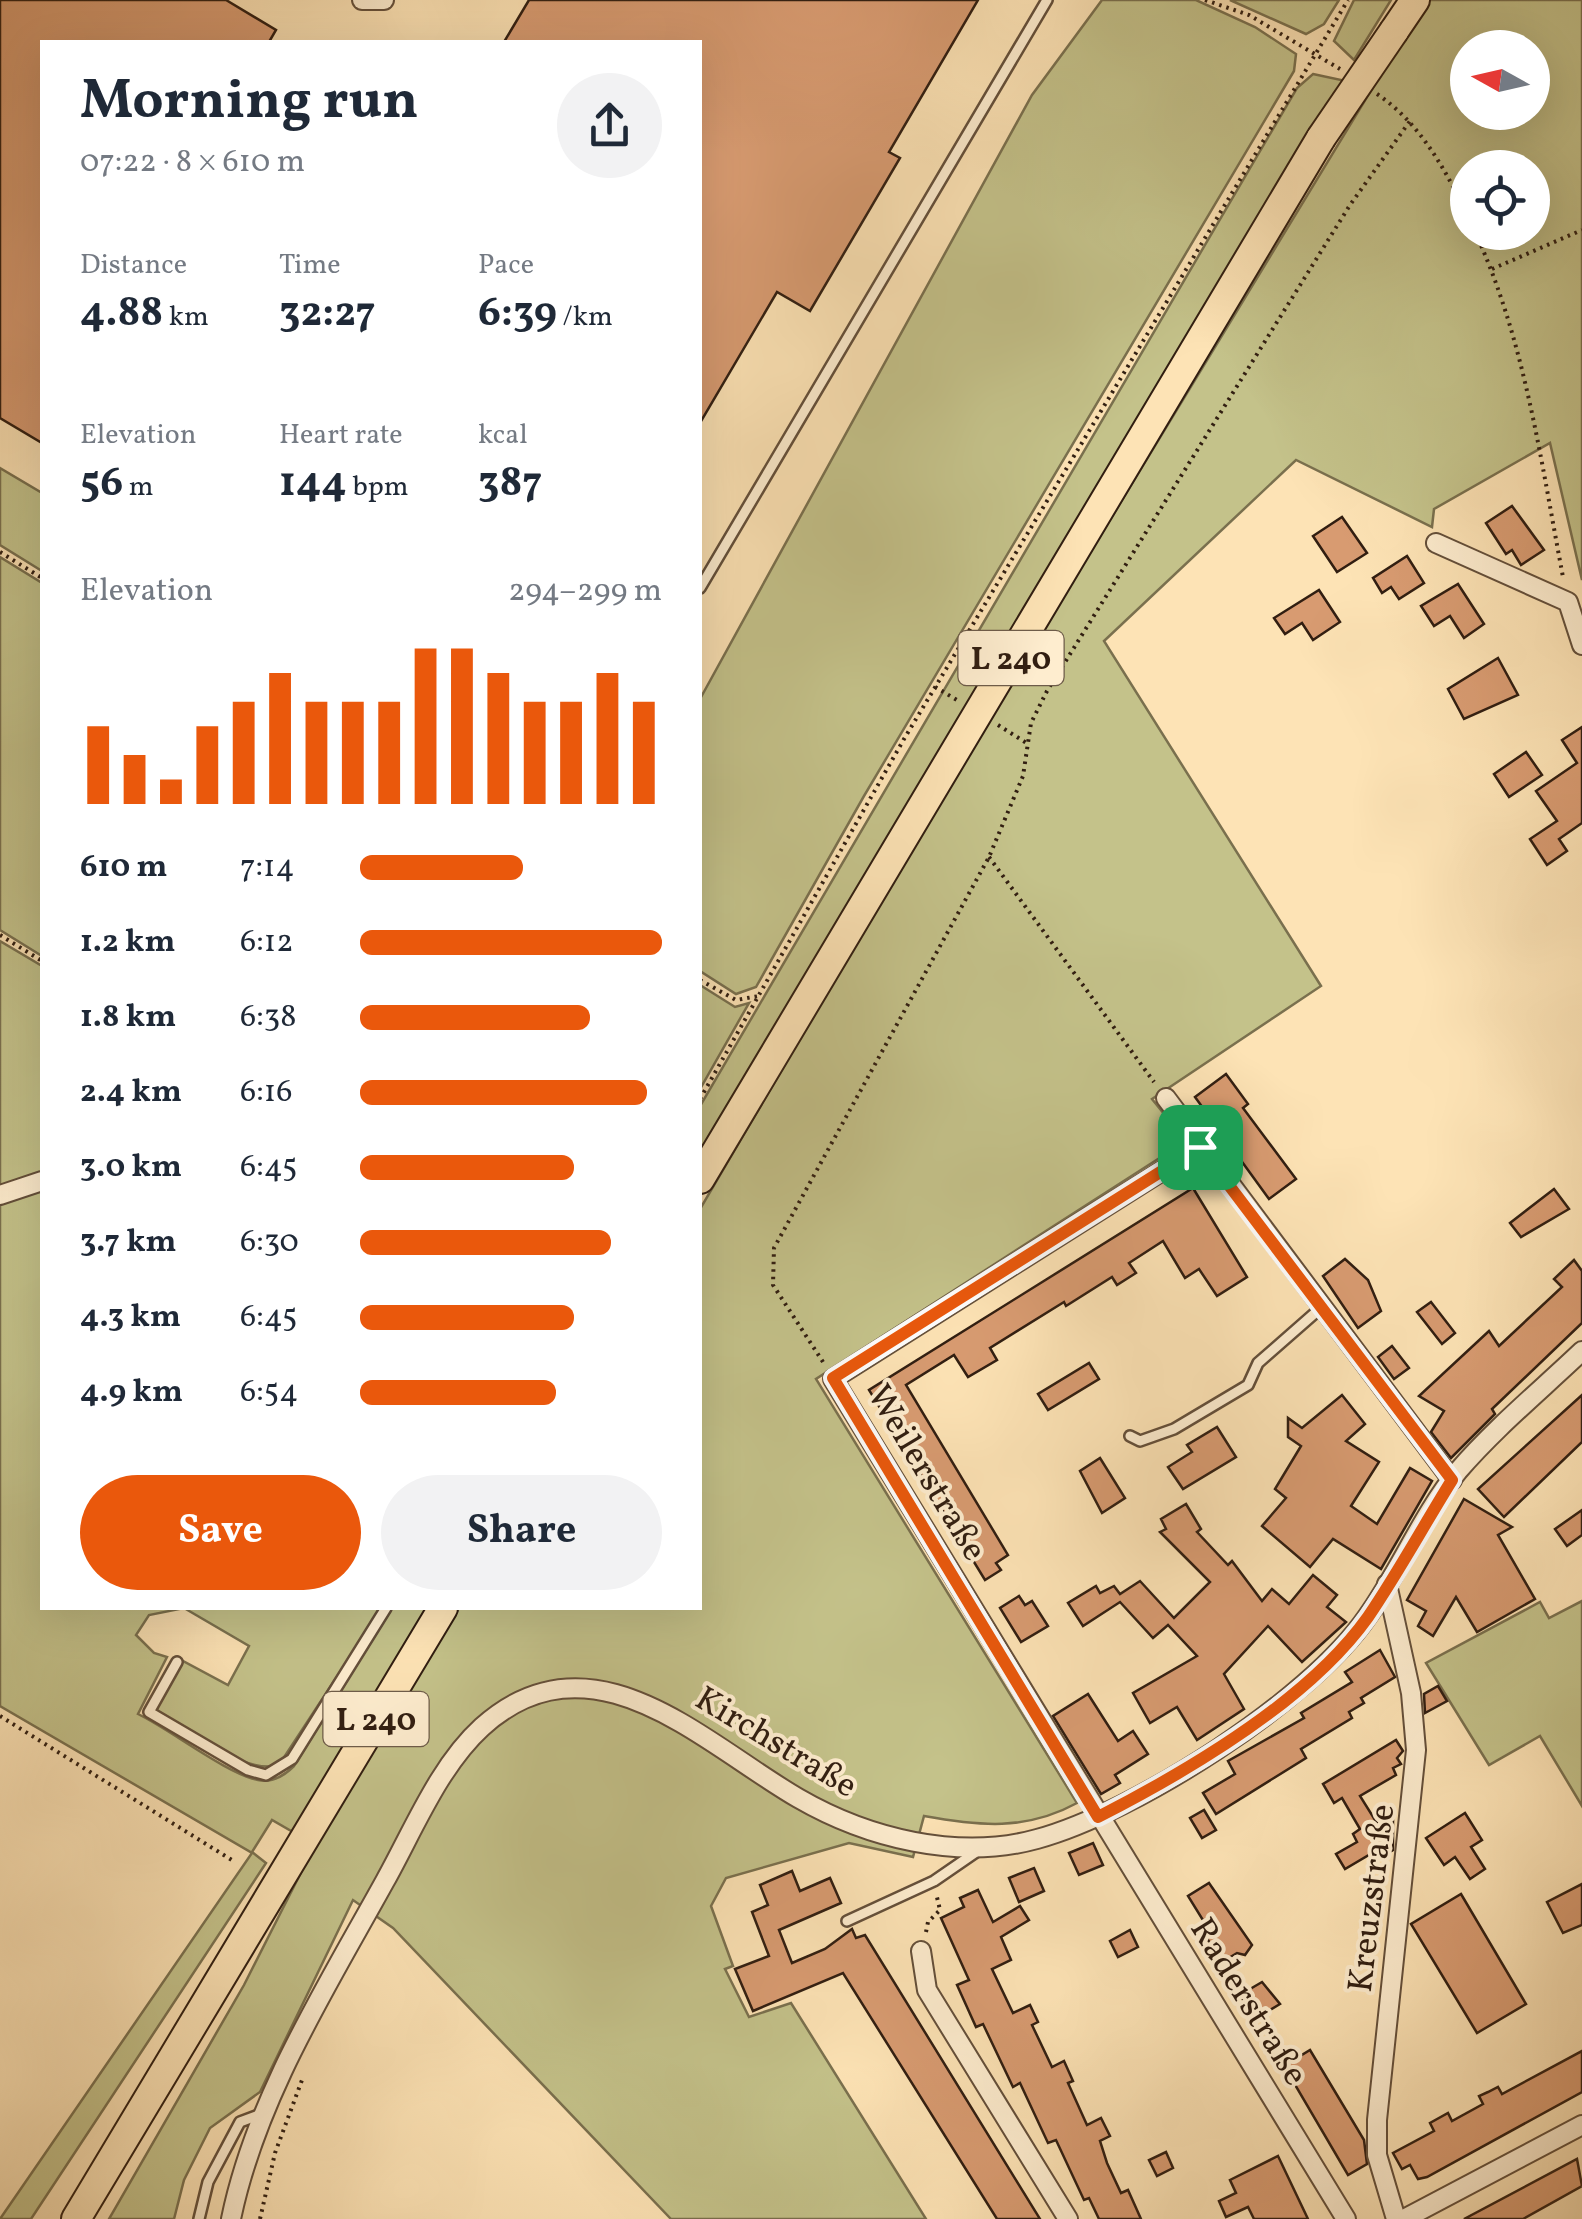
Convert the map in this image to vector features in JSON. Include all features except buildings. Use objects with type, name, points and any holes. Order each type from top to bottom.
[{"type":"main road","name":"L 240","points":[[1388,29],[1398,0]]},
{"type":"main road","name":"L 240","points":[[702,1177],[1388,29],[1415,0]]},
{"type":"main road","name":"L 240","points":[[76,2219],[442,1610]]},
{"type":"street","points":[[362,0],[384,0]]},
{"type":"street","points":[[1436,543],[1568,602],[1582,645]]},
{"type":"street","points":[[1166,1098],[1452,1480]]},
{"type":"street","name":"Weilerstraße","points":[[1098,1817],[833,1378],[1200,1147]]},
{"type":"street","points":[[0,1195],[40,1181]]},
{"type":"street","name":"Kirchstraße","points":[[231,2219],[250,2144],[264,2113],[450,1768],[479,1730],[532,1697],[562,1690],[614,1693],[685,1723],[798,1798],[850,1823],[912,1840],[986,1846],[1034,1840],[1098,1817],[1191,1764],[1278,1704],[1351,1638],[1452,1480],[1582,1351]]},
{"type":"street","name":"Kreuzstraße","points":[[1387,1584],[1408,1674],[1416,1750],[1377,2120],[1378,2156],[1396,2219]]},
{"type":"street","name":"Raderstraße","points":[[1098,1817],[1346,2219]]},
{"type":"street","points":[[921,1951],[927,1990],[1068,2219]]},
{"type":"street","points":[[1404,2219],[1582,2125]]},
{"type":"lane","points":[[702,585],[1047,0]]},
{"type":"lane","points":[[1130,1436],[1140,1441],[1174,1430],[1248,1385],[1258,1362],[1323,1306]]},
{"type":"lane","points":[[177,1662],[149,1712],[248,1770],[266,1775],[292,1759],[385,1610]]},
{"type":"lane","points":[[847,1921],[934,1881],[986,1846]]},
{"type":"lane","points":[[199,2219],[208,2182],[240,2122],[264,2113]]},
{"type":"path","points":[[702,1096],[935,688],[1348,0]]},
{"type":"path","points":[[833,1378],[773,1285],[774,1248],[989,857],[1023,776],[1031,723],[1048,690],[1358,191],[1410,121]]},
{"type":"path","points":[[1492,269],[1582,230]]},
{"type":"path","points":[[1483,250],[1518,358],[1568,602]]},
{"type":"path","points":[[0,552],[40,577]]},
{"type":"path","points":[[935,688],[957,700]]},
{"type":"path","points":[[996,724],[1028,744]]},
{"type":"path","points":[[989,857],[1166,1098]]},
{"type":"path","points":[[0,935],[40,960]]},
{"type":"path","points":[[702,981],[736,1000],[759,996]]},
{"type":"path","points":[[0,1716],[235,1862]]},
{"type":"path","points":[[260,2219],[276,2153],[303,2077]]},
{"type":"shaded area","points":[[1102,0],[1196,0],[1255,27],[1296,54],[1294,71],[864,796],[756,987],[736,994],[702,972],[702,695],[1032,95]]},
{"type":"shaded area","points":[[1230,0],[1339,0],[1324,24],[1306,34]]},
{"type":"shaded area","points":[[1354,0],[1391,0],[1354,60],[1334,41]]},
{"type":"shaded area","points":[[1426,0],[1582,0],[1582,580],[1550,443],[1434,509],[1432,527],[1296,460],[1104,641],[1321,986],[1152,1099],[1186,1141],[816,1379],[1077,1803],[1039,1818],[1002,1824],[924,1816],[913,1857],[849,1843],[726,1878],[711,1906],[733,1966],[725,1969],[749,2017],[791,2003],[926,2219],[671,2219],[393,1928],[353,1900],[260,2092],[210,2128],[184,2180],[174,2219],[109,2219],[244,1985],[318,1839],[458,1610],[702,1610],[702,1206],[956,773]]},
{"type":"shaded area","points":[[1313,74],[1346,81],[702,1152],[702,1103],[1297,88]]},
{"type":"shaded area","points":[[0,468],[40,492],[40,570],[0,545]]},
{"type":"shaded area","points":[[0,557],[40,582],[40,955],[0,930]]},
{"type":"shaded area","points":[[0,941],[40,965],[40,1175],[0,1187]]},
{"type":"shaded area","points":[[702,986],[735,1007],[749,1003],[702,1085]]},
{"type":"shaded area","points":[[40,1190],[40,1610],[174,1610],[149,1615],[136,1635],[154,1653],[167,1657],[138,1714],[245,1776],[263,1781],[273,1779],[294,1766],[391,1610],[428,1610],[293,1832],[272,1820],[252,1852],[266,1863],[31,2219],[0,2219],[252,1853],[0,1706],[0,1203]]},
{"type":"shaded area","points":[[1582,1601],[1582,1806],[1540,1736],[1489,1765],[1426,1663],[1540,1602],[1549,1618]]},
{"type":"shaded area","points":[[187,1610],[381,1610],[279,1765],[265,1767],[233,1757],[154,1711],[181,1660],[228,1685],[249,1646]]},
{"type":"route","points":[[1200,1147],[1452,1480],[1368,1616],[1307,1680],[1191,1764],[1098,1817],[833,1378],[1200,1147]]}]
